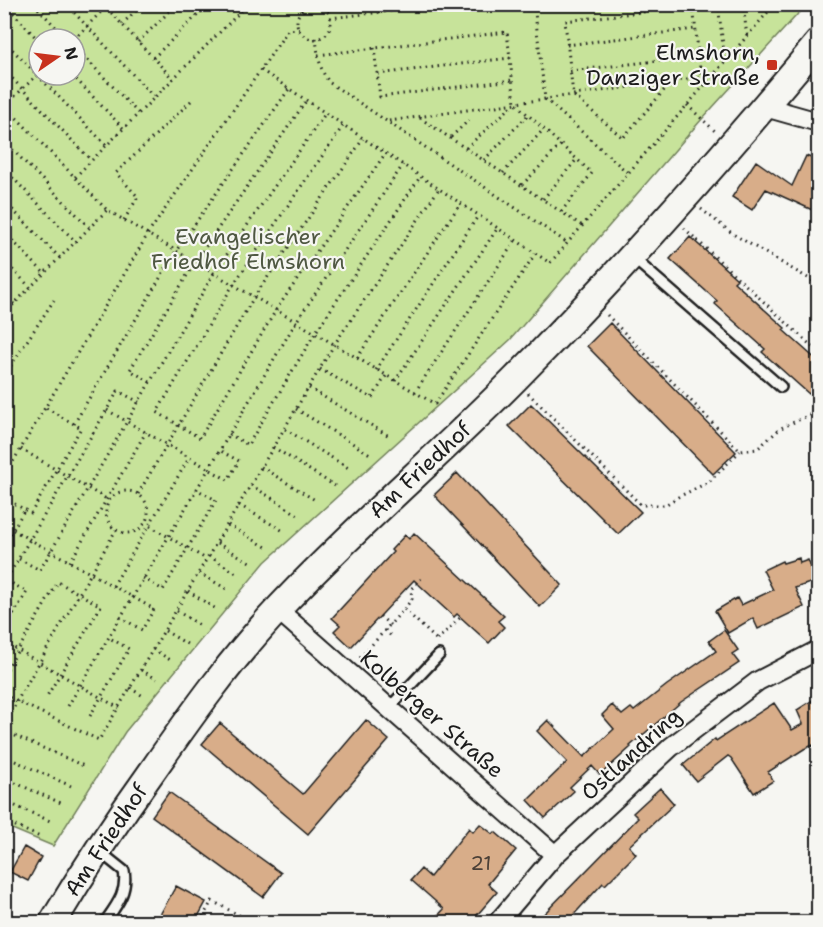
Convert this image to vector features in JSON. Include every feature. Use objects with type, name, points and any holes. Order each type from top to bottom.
[{"type":"street","name":"Am Friedhof","points":[[53,922],[97,850],[202,699],[277,609],[360,526],[462,432],[592,300],[678,206],[819,44]]},
{"type":"street","points":[[765,107],[819,122]]},
{"type":"street","name":"Kolberger Straße","points":[[277,609],[555,855]]},
{"type":"street","name":"Ostlandring","points":[[498,922],[555,855],[671,747],[758,681],[819,650]]},
{"type":"lane","points":[[632,257],[781,387]]},
{"type":"lane","points":[[389,708],[439,655]]},
{"type":"lane","points":[[97,850],[119,865],[125,877],[124,892],[105,922]]},
{"type":"path","points":[[4,4],[27,28]]},
{"type":"path","points":[[34,4],[56,27]]},
{"type":"path","points":[[66,4],[154,97]]},
{"type":"path","points":[[122,25],[143,4]]},
{"type":"path","points":[[138,42],[177,4]]},
{"type":"path","points":[[153,58],[209,4]]},
{"type":"path","points":[[75,177],[248,4]]},
{"type":"path","points":[[330,18],[451,4]]},
{"type":"path","points":[[534,4],[545,99],[627,173]]},
{"type":"path","points":[[717,4],[725,62]]},
{"type":"path","points":[[743,4],[747,36]]},
{"type":"path","points":[[766,4],[767,13]]},
{"type":"path","points":[[261,70],[550,263],[775,4]]},
{"type":"path","points":[[320,5],[330,18],[327,33],[316,38],[303,34],[299,29],[298,16],[306,6],[320,5]]},
{"type":"path","points":[[672,81],[623,138],[573,95],[565,21],[692,5],[700,77]]},
{"type":"path","points":[[87,26],[106,6],[173,79]]},
{"type":"path","points":[[4,477],[148,234],[288,30],[299,29]]},
{"type":"path","points":[[567,45],[695,29]]},
{"type":"path","points":[[318,55],[507,32],[515,103],[592,173],[561,212]]},
{"type":"path","points":[[316,38],[323,74],[330,83],[566,242]]},
{"type":"path","points":[[4,41],[27,63]]},
{"type":"path","points":[[374,48],[380,96],[512,80]]},
{"type":"path","points":[[570,71],[698,56]]},
{"type":"path","points":[[377,74],[510,58]]},
{"type":"path","points":[[87,59],[139,113]]},
{"type":"path","points":[[4,70],[91,160]]},
{"type":"path","points":[[387,122],[700,77],[708,81]]},
{"type":"path","points":[[27,85],[5,106],[107,210],[435,404],[535,254]]},
{"type":"path","points":[[51,87],[107,145]]},
{"type":"path","points":[[84,87],[123,128]]},
{"type":"path","points":[[74,424],[176,250],[289,89]]},
{"type":"path","points":[[124,220],[138,197],[116,173],[192,100]]},
{"type":"path","points":[[150,382],[130,370],[195,262],[306,101]]},
{"type":"path","points":[[466,148],[515,103]]},
{"type":"path","points":[[687,105],[730,146]]},
{"type":"path","points":[[19,559],[40,570],[214,273],[325,113]]},
{"type":"path","points":[[484,160],[528,115]]},
{"type":"path","points":[[419,117],[581,225]]},
{"type":"path","points":[[450,138],[469,120]]},
{"type":"path","points":[[344,126],[233,285],[157,412],[200,438],[276,310],[385,154]]},
{"type":"path","points":[[503,173],[544,129]]},
{"type":"path","points":[[138,494],[254,297],[363,139]]},
{"type":"path","points":[[4,141],[90,228]]},
{"type":"path","points":[[522,185],[561,145]]},
{"type":"path","points":[[542,199],[577,159]]},
{"type":"path","points":[[68,706],[296,322],[403,165]]},
{"type":"path","points":[[4,169],[76,242]]},
{"type":"path","points":[[229,434],[248,445],[315,333],[420,177]]},
{"type":"path","points":[[4,695],[99,740],[334,345],[438,189]]},
{"type":"path","points":[[4,201],[60,258]]},
{"type":"path","points":[[357,358],[460,204]]},
{"type":"path","points":[[678,206],[733,234],[819,284]]},
{"type":"path","points":[[678,206],[819,352]]},
{"type":"path","points":[[4,314],[107,210]]},
{"type":"path","points":[[376,370],[478,216]]},
{"type":"path","points":[[395,381],[497,229]]},
{"type":"path","points":[[4,232],[45,274]]},
{"type":"path","points":[[414,392],[515,241]]},
{"type":"path","points":[[4,261],[31,288]]},
{"type":"path","points":[[4,294],[14,304]]},
{"type":"path","points":[[4,376],[54,300]]},
{"type":"path","points":[[592,300],[740,451]]},
{"type":"path","points":[[320,369],[372,398],[386,376]]},
{"type":"path","points":[[515,380],[641,506],[665,506],[709,482],[740,451],[757,448],[781,428],[819,411]]},
{"type":"path","points":[[309,388],[390,436]]},
{"type":"path","points":[[4,630],[27,592],[5,581],[118,391],[139,402]]},
{"type":"path","points":[[4,498],[31,513],[81,428],[46,408]]},
{"type":"path","points":[[296,409],[370,454]]},
{"type":"path","points":[[107,410],[228,480],[239,461],[219,450]]},
{"type":"path","points":[[284,429],[350,469]]},
{"type":"path","points":[[70,561],[146,432]]},
{"type":"path","points":[[273,447],[335,486]]},
{"type":"path","points":[[21,449],[108,500]]},
{"type":"path","points":[[113,586],[189,458]]},
{"type":"path","points":[[261,467],[315,500]]},
{"type":"path","points":[[251,485],[300,516]]},
{"type":"path","points":[[143,578],[163,590],[216,500],[196,489]]},
{"type":"path","points":[[122,491],[138,494],[148,507],[148,524],[133,533],[116,530],[110,525],[107,517],[108,500],[122,491]]},
{"type":"path","points":[[239,505],[285,532]]},
{"type":"path","points":[[4,544],[25,509]]},
{"type":"path","points":[[148,524],[238,574]]},
{"type":"path","points":[[228,524],[268,548]]},
{"type":"path","points":[[13,530],[154,609],[142,630],[120,617]]},
{"type":"path","points":[[84,766],[4,730],[17,701],[116,530]]},
{"type":"path","points":[[217,543],[250,562]]},
{"type":"path","points":[[199,573],[230,591]]},
{"type":"path","points":[[347,671],[404,609],[412,599],[411,589],[421,579]]},
{"type":"path","points":[[4,674],[58,582],[101,606],[47,696]]},
{"type":"path","points":[[188,591],[216,609]]},
{"type":"path","points":[[404,609],[440,642],[439,655]]},
{"type":"path","points":[[176,611],[201,626]]},
{"type":"path","points":[[380,616],[390,625]]},
{"type":"path","points":[[437,640],[460,617]]},
{"type":"path","points":[[165,630],[187,644]]},
{"type":"path","points":[[385,630],[391,636]]},
{"type":"path","points":[[90,716],[129,649],[108,637]]},
{"type":"path","points":[[4,642],[119,708]]},
{"type":"path","points":[[153,649],[172,661]]},
{"type":"path","points":[[141,670],[157,679]]},
{"type":"path","points":[[130,688],[143,696]]},
{"type":"path","points":[[4,756],[71,786]]},
{"type":"path","points":[[4,778],[61,803]]},
{"type":"path","points":[[4,801],[50,821]]},
{"type":"path","points":[[4,821],[40,837]]},
{"type":"path","points":[[200,922],[212,901],[252,922]]},
{"type":"green space","name":"Evangelischer Friedhof Elmshorn","points":[[4,5],[806,5],[702,119],[510,340],[265,562],[125,732],[53,846],[5,826]]},
{"type":"building","points":[[806,156],[819,161],[819,196],[816,202],[819,203],[819,213],[766,189],[752,210],[732,197],[756,161],[792,186]]},
{"type":"building","points":[[690,237],[737,279],[734,282],[819,362],[819,383],[809,394],[762,352],[765,349],[715,304],[717,301],[670,259]]},
{"type":"building","points":[[610,323],[736,452],[713,474],[587,346]]},
{"type":"building","points":[[531,404],[641,512],[618,534],[509,426]]},
{"type":"building","points":[[457,473],[562,585],[540,607],[434,495]]},
{"type":"building","points":[[414,533],[504,616],[498,621],[504,627],[489,643],[457,614],[454,617],[414,580],[351,647],[334,631],[340,625],[332,618],[393,552],[391,550],[405,535],[409,539]]},
{"type":"building","points":[[799,558],[800,563],[808,560],[816,581],[795,588],[804,607],[758,629],[753,618],[728,633],[715,611],[737,598],[741,605],[773,590],[763,570],[782,561],[783,563]]},
{"type":"building","points":[[724,630],[738,650],[732,654],[739,663],[681,702],[600,775],[592,766],[570,787],[574,791],[545,818],[528,800],[567,762],[537,731],[548,720],[584,757],[614,729],[602,715],[612,705],[622,715],[631,708],[634,711],[716,651],[709,641]]},
{"type":"building","points":[[819,696],[819,757],[813,745],[804,749],[768,772],[773,781],[754,793],[728,756],[696,781],[683,765],[715,739],[716,741],[774,703],[792,730],[803,724],[797,710]]},
{"type":"building","points":[[366,720],[389,740],[308,834],[202,744],[220,723],[303,794]]},
{"type":"building","points":[[660,788],[674,804],[629,846],[636,854],[605,885],[603,883],[567,922],[536,922],[638,818],[633,813]]},
{"type":"building","points":[[169,792],[281,873],[263,897],[152,816]]},
{"type":"building","points":[[480,824],[493,834],[495,832],[516,850],[488,884],[497,892],[471,922],[432,922],[444,909],[411,880],[421,869],[430,877],[469,828],[473,832]]},
{"type":"building","points":[[24,847],[41,857],[28,881],[10,872]]},
{"type":"building","points":[[176,886],[206,902],[195,922],[156,922]]},
{"type":"place","name":"Elmshorn, Danziger Straße","points":[[772,65]]}]
